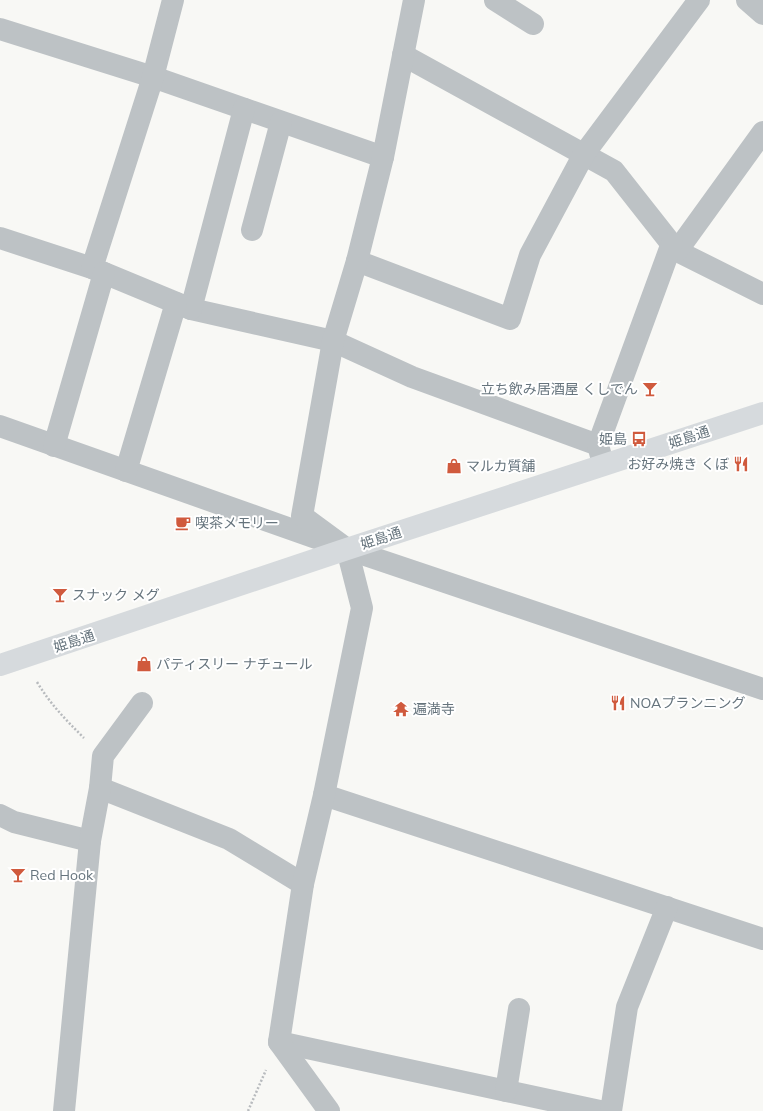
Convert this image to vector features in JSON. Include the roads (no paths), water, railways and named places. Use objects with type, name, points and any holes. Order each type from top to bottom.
[{"type":"main road","name":"姫島通","points":[[0,665],[347,549],[601,456],[763,413]]},
{"type":"street","points":[[54,446],[98,270],[153,77],[173,0]]},
{"type":"street","points":[[329,1111],[279,1042],[304,884],[324,795],[362,608],[347,549],[302,516],[333,341],[357,261],[383,157],[414,0]]},
{"type":"street","points":[[495,0],[533,24]]},
{"type":"street","points":[[357,261],[510,319],[530,255],[584,154],[699,0]]},
{"type":"street","points":[[747,0],[763,14]]},
{"type":"street","points":[[0,29],[153,77],[383,157]]},
{"type":"street","points":[[403,55],[614,171],[675,247],[763,294]]},
{"type":"street","points":[[126,471],[183,306],[244,109]]},
{"type":"street","points":[[252,230],[282,122]]},
{"type":"street","points":[[0,238],[98,270],[183,306],[333,341],[412,377],[601,456],[675,247],[763,132]]},
{"type":"street","points":[[0,426],[347,549],[763,689]]},
{"type":"street","points":[[64,1111],[90,841],[100,788],[103,756],[142,703]]},
{"type":"street","points":[[100,788],[228,839],[304,884]]},
{"type":"street","points":[[324,795],[763,939]]},
{"type":"street","points":[[0,815],[14,822],[90,841]]},
{"type":"street","points":[[611,1111],[627,1007],[667,907]]},
{"type":"street","points":[[506,1091],[519,1009]]},
{"type":"street","points":[[279,1042],[600,1111]]},
{"type":"place","name":"立ち飲み居酒屋 くしでん","points":[[650,389]]},
{"type":"place","name":"姫島","points":[[639,439]]},
{"type":"place","name":"お好み焼き くぼ","points":[[741,464]]},
{"type":"place","name":"マルカ質舗","points":[[454,466]]},
{"type":"place","name":"喫茶メモリー","points":[[183,523]]},
{"type":"place","name":"スナック メグ","points":[[60,595]]},
{"type":"place","name":"パティスリー ナチュール","points":[[144,664]]},
{"type":"place","name":"NOAプランニング","points":[[618,703]]},
{"type":"place","name":"遍満寺","points":[[401,709]]},
{"type":"place","name":"Red Hook","points":[[18,875]]}]
